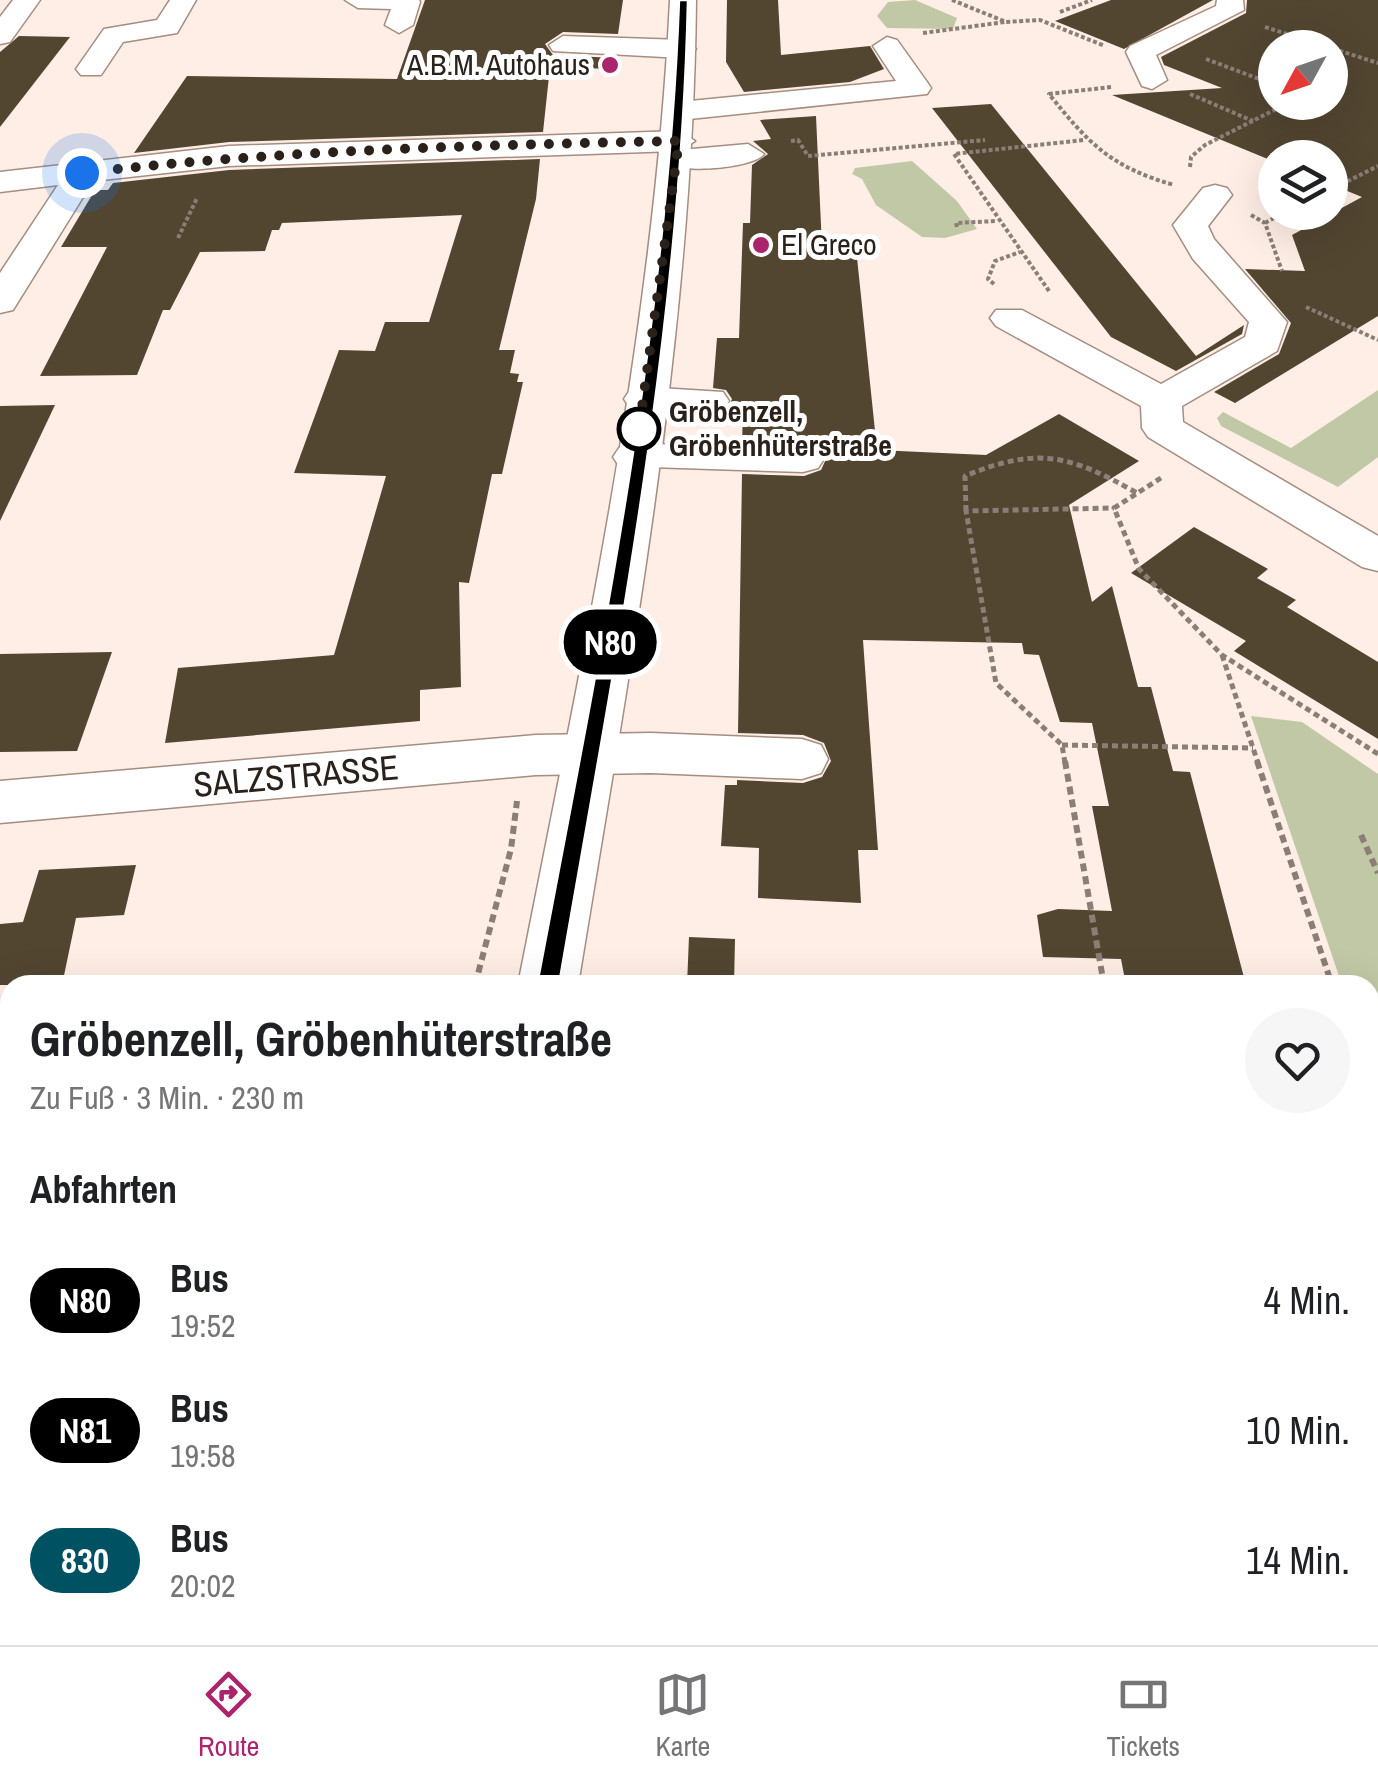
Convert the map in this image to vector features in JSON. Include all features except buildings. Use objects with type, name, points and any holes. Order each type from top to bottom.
[{"type":"street","points":[[0,36],[27,0]]},
{"type":"street","points":[[91,69],[114,35],[167,27],[182,0]]},
{"type":"street","points":[[358,0],[407,2],[399,25]]},
{"type":"street","points":[[1152,80],[1148,46],[1226,7]]},
{"type":"street","points":[[564,36],[685,81],[748,154]]},
{"type":"street","points":[[0,182],[327,151],[685,81],[916,88],[886,46]]},
{"type":"street","points":[[550,975],[592,754],[685,81]]},
{"type":"street","points":[[0,302],[82,173]]},
{"type":"street","points":[[1162,401],[1263,343],[1268,322],[1256,302],[1197,244],[1190,224],[1215,195]]},
{"type":"street","points":[[1009,318],[1162,401]]},
{"type":"street","points":[[645,389],[708,391]]},
{"type":"street","points":[[1162,401],[1162,428],[1378,556]]},
{"type":"street","points":[[633,464],[800,465]]},
{"type":"street","name":"SALZSTRASSE","points":[[0,802],[592,754],[802,760]]},
{"type":"path","points":[[952,0],[1006,22]]},
{"type":"path","points":[[1060,12],[1092,0]]},
{"type":"path","points":[[1226,7],[1254,26],[1277,28],[1378,63]]},
{"type":"path","points":[[974,29],[1049,16]]},
{"type":"path","points":[[1040,20],[1111,48],[1148,46],[1258,80]]},
{"type":"path","points":[[1215,195],[1122,171],[1085,140],[1049,94],[1152,80],[1253,121]]},
{"type":"path","points":[[1215,195],[1190,176],[1190,157],[1258,118]]},
{"type":"path","points":[[791,141],[798,140],[808,156],[985,140]]},
{"type":"path","points":[[1047,297],[1052,294],[997,221],[954,154],[1085,140]]},
{"type":"path","points":[[972,141],[992,150]]},
{"type":"path","points":[[1348,181],[1378,166]]},
{"type":"path","points":[[957,227],[956,223],[997,221]]},
{"type":"path","points":[[1302,305],[1378,340]]},
{"type":"path","points":[[966,511],[1114,508],[1200,453]]},
{"type":"path","points":[[1102,975],[1062,745],[996,683],[966,511],[966,476],[1018,456],[1077,458],[1136,493]]},
{"type":"path","points":[[1114,508],[1139,570],[1222,654],[1378,754]]},
{"type":"path","points":[[1222,654],[1329,975]]},
{"type":"path","points":[[1062,745],[1253,748]]},
{"type":"path","points":[[478,975],[511,849],[517,801],[523,797]]},
{"type":"path","points":[[1361,835],[1374,872],[1378,873]]},
{"type":"green space","points":[[915,0],[957,18],[953,29],[887,28],[877,16],[888,2]]},
{"type":"green space","points":[[912,161],[957,201],[977,229],[945,238],[922,237],[876,205],[862,179],[852,174],[855,168]]},
{"type":"green space","points":[[1378,390],[1378,457],[1338,487],[1221,426],[1217,418],[1223,412],[1291,448]]},
{"type":"green space","points":[[1251,716],[1302,722],[1378,774],[1378,975],[1339,975]]},
{"type":"bus line","name":"N80","points":[[550,975],[611,636],[662,277],[679,141],[683,0]]},
{"type":"place","name":"A.B.M. Autohaus","points":[[610,65]]},
{"type":"place","name":"El Greco","points":[[761,245]]},
{"type":"place","name":"Gröbenzell, Gröbenhüterstraße","points":[[639,429]]},
{"type":"route","points":[[82,173],[229,156],[679,141],[639,429]]}]
